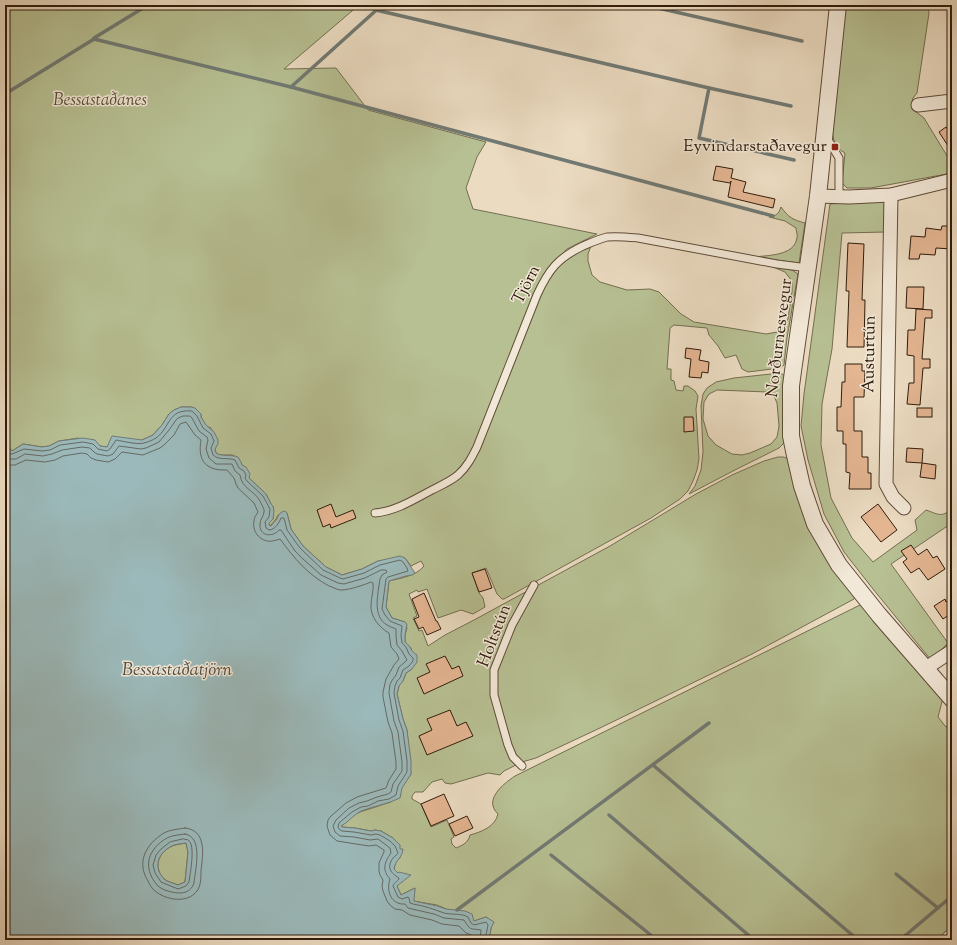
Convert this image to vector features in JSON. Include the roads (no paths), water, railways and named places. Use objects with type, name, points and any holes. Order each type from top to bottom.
[{"type":"street","name":"Norðurnesvegur","points":[[838,5],[818,196],[791,386],[791,436],[802,486],[815,524],[839,565],[879,615],[952,699]]},
{"type":"street","points":[[918,105],[952,101]]},
{"type":"street","points":[[818,196],[891,194],[952,180]]},
{"type":"street","name":"Austurtún","points":[[891,194],[886,484],[893,497],[904,508]]},
{"type":"street","points":[[926,668],[952,651]]},
{"type":"street","points":[[949,940],[952,937]]},
{"type":"lane","points":[[825,135],[839,158],[839,196]]},
{"type":"lane","name":"Tjörn","points":[[375,513],[394,509],[442,485],[458,475],[469,463],[477,447],[544,280],[551,269],[572,251],[589,243],[605,238],[620,236],[777,264],[808,268]]},
{"type":"lane","name":"Holtstún","points":[[522,766],[513,757],[508,745],[494,696],[494,670],[512,625],[534,585]]},
{"type":"water","name":"Bessastaðatjörn","points":[[181,407],[191,407],[195,408],[201,414],[201,417],[206,425],[214,432],[218,440],[218,444],[215,449],[216,453],[238,457],[242,465],[246,467],[250,474],[249,478],[266,494],[273,506],[274,511],[273,519],[269,525],[271,526],[280,514],[285,511],[287,513],[291,529],[303,546],[326,567],[342,575],[362,569],[378,561],[400,556],[405,558],[415,573],[389,581],[386,607],[392,618],[407,624],[405,642],[417,655],[417,662],[412,669],[406,673],[399,686],[397,694],[407,730],[411,774],[402,788],[400,798],[361,811],[341,826],[371,831],[381,831],[393,838],[400,845],[400,849],[403,849],[394,869],[398,873],[411,875],[397,886],[401,895],[415,888],[414,901],[446,909],[465,911],[472,914],[474,921],[486,917],[494,922],[491,928],[489,940],[5,940],[5,443],[12,451],[23,444],[42,447],[49,446],[59,441],[83,438],[95,440],[100,446],[107,447],[112,436],[142,440],[153,435],[169,414]],"holes":[[[186,843],[188,852],[185,882],[178,885],[164,879],[158,865],[158,861],[162,853],[172,846]]]},
{"type":"waterway","points":[[94,38],[148,5]]},
{"type":"waterway","points":[[5,94],[94,39],[291,87],[382,5]]},
{"type":"waterway","points":[[645,5],[802,41]]},
{"type":"waterway","points":[[376,10],[791,106]]},
{"type":"waterway","points":[[291,87],[773,216]]},
{"type":"waterway","points":[[709,88],[699,138],[794,160]]},
{"type":"waterway","points":[[457,910],[709,723]]},
{"type":"waterway","points":[[653,765],[858,940]]},
{"type":"waterway","points":[[609,815],[754,940]]},
{"type":"waterway","points":[[551,855],[657,940]]},
{"type":"waterway","points":[[896,874],[938,908]]},
{"type":"waterway","points":[[900,940],[952,896]]},
{"type":"place","name":"Eyvindarstaðavegur","points":[[835,147]]},
{"type":"park label","name":"Bessastaðanes","points":[[100,101]]}]
